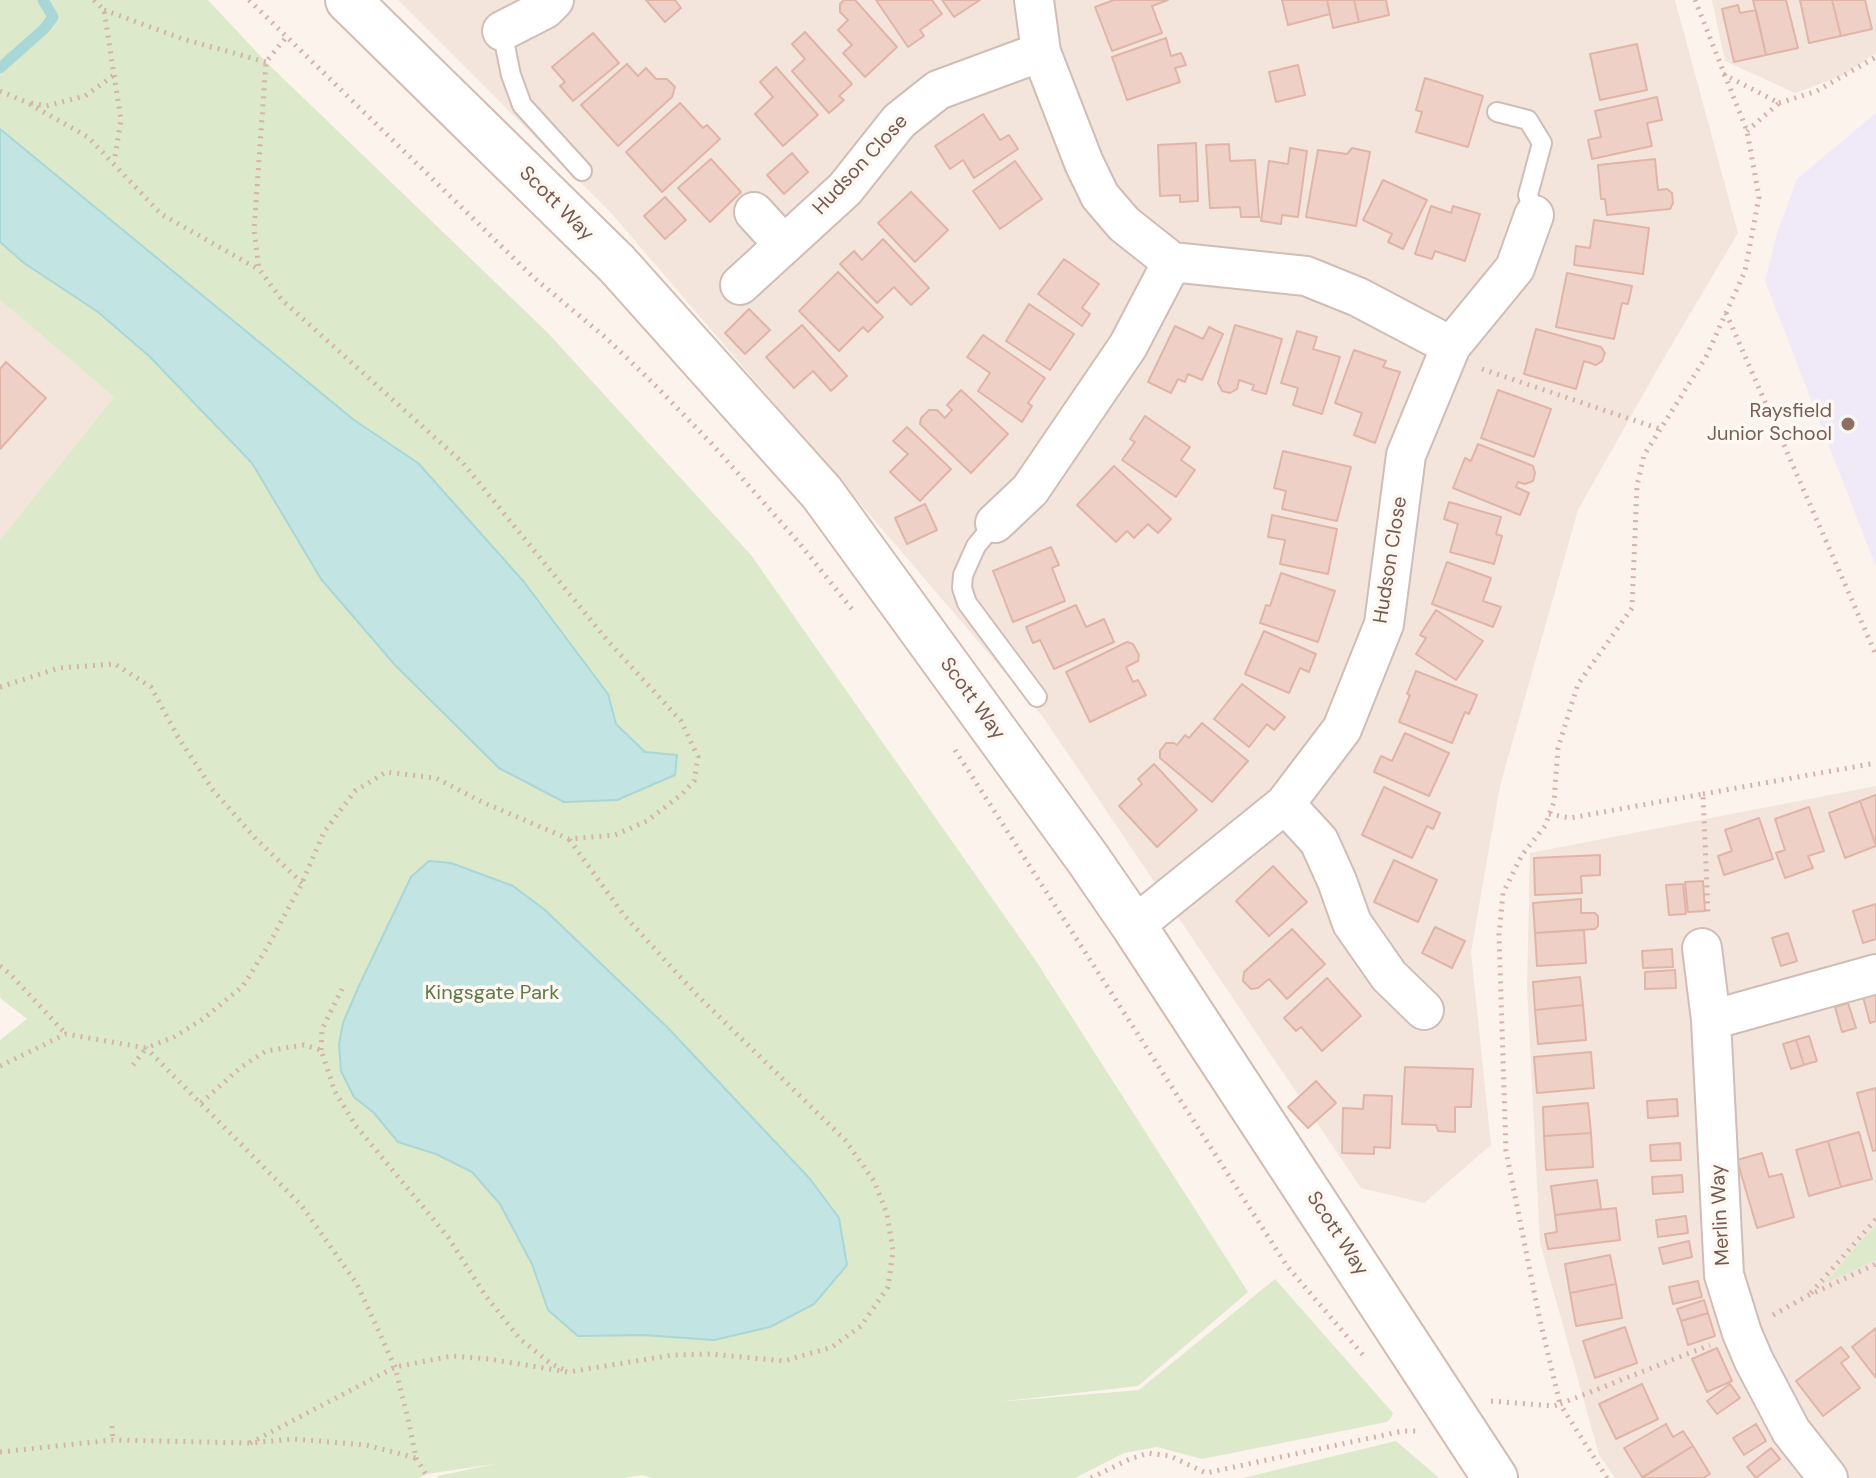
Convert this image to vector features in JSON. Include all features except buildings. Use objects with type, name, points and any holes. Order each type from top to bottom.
[{"type":"street","name":"Scott Way","points":[[348,0],[617,264],[822,493],[1134,926],[1434,1417],[1495,1478]]},
{"type":"street","points":[[502,31],[545,9],[554,0]]},
{"type":"street","points":[[1034,0],[1041,52],[1084,163],[1100,196],[1124,224],[1172,262],[1306,276],[1358,297],[1449,352]]},
{"type":"street","name":"Hudson Close","points":[[740,285],[845,189],[899,121],[938,90],[1041,52]]},
{"type":"street","points":[[754,212],[784,245]]},
{"type":"street","name":"Hudson Close","points":[[1134,926],[1285,804],[1342,729],[1384,624],[1406,455],[1449,352],[1515,268],[1534,215]]},
{"type":"street","points":[[995,523],[1030,490],[1128,346],[1172,262]]},
{"type":"street","points":[[1285,804],[1319,841],[1352,923],[1389,976],[1424,1010]]},
{"type":"street","name":"Merlin Way","points":[[1702,948],[1711,1020],[1724,1275],[1754,1361],[1791,1431],[1828,1478]]},
{"type":"street","points":[[1711,1020],[1876,974]]},
{"type":"lane","points":[[502,31],[511,75],[522,105],[582,171]]},
{"type":"lane","points":[[1497,112],[1528,120],[1542,143],[1528,195],[1534,215]]},
{"type":"lane","points":[[995,523],[976,546],[963,575],[962,588],[967,603],[1037,697]]},
{"type":"path","points":[[94,0],[104,10],[183,39],[266,62]]},
{"type":"path","points":[[249,0],[533,277],[649,379],[712,444],[856,613]]},
{"type":"path","points":[[1607,1478],[1560,1404],[1506,1151],[1499,935],[1503,893],[1522,855],[1545,826],[1554,802],[1558,748],[1578,684],[1632,608],[1637,486],[1644,455],[1706,357],[1745,271],[1759,197],[1747,131],[1695,0]]},
{"type":"path","points":[[104,10],[121,120],[114,163]]},
{"type":"path","points":[[259,269],[254,230],[266,62],[287,36]]},
{"type":"path","points":[[1747,131],[1779,103],[1817,91],[1876,57]]},
{"type":"path","points":[[1723,74],[1779,103]]},
{"type":"path","points":[[26,102],[46,106],[85,96],[114,75]]},
{"type":"path","points":[[0,91],[88,137],[161,214],[259,269],[282,300],[462,462],[607,640],[681,721],[698,757],[694,781],[647,821],[615,835],[569,839],[482,802],[436,778],[386,772],[355,791],[324,832],[302,883],[243,986],[203,1019],[174,1037],[146,1048],[133,1065]]},
{"type":"path","points":[[1726,313],[1876,655]]},
{"type":"path","points":[[1449,352],[1660,429]]},
{"type":"path","points":[[0,687],[59,668],[115,664],[151,687],[178,737],[213,790],[255,838],[302,883]]},
{"type":"path","points":[[953,746],[1287,1266],[1367,1359]]},
{"type":"path","points":[[1549,814],[1570,818],[1876,763]]},
{"type":"path","points":[[1702,948],[1710,942],[1703,794]]},
{"type":"path","points":[[250,1443],[395,1367],[452,1356],[568,1372],[673,1355],[711,1354],[784,1361],[832,1347],[861,1326],[888,1287],[893,1251],[887,1214],[874,1181],[845,1140],[695,993],[623,914],[569,839]]},
{"type":"path","points":[[0,966],[66,1034]]},
{"type":"path","points":[[342,989],[322,1029],[321,1050],[335,1092],[356,1126],[448,1237],[485,1295],[520,1339],[550,1363],[568,1372]]},
{"type":"path","points":[[0,1066],[66,1034],[146,1048],[301,1205],[357,1284],[395,1367],[416,1458],[428,1478]]},
{"type":"path","points":[[201,1103],[241,1067],[266,1051],[304,1045],[321,1050]]},
{"type":"path","points":[[1809,1295],[1876,1219]]},
{"type":"path","points":[[1091,1478],[1148,1453],[1170,1456],[1207,1476],[1403,1431],[1421,1432],[1434,1417],[1488,1400],[1560,1404]]},
{"type":"path","points":[[112,1426],[113,1440]]},
{"type":"path","points":[[0,1452],[113,1440],[250,1443],[294,1439],[366,1445],[416,1458]]},
{"type":"shaded area","points":[[398,0],[1675,0],[1738,233],[1578,510],[1500,786],[1471,952],[1491,1145],[1424,1203],[1361,1188],[1043,717],[612,214]]},
{"type":"shaded area","points":[[1712,0],[1876,0],[1876,53],[1842,76],[1795,93],[1725,61]]},
{"type":"shaded area","name":"Raysfield Junior School","points":[[1876,113],[1876,567],[1765,281],[1777,233],[1797,179]]},
{"type":"shaded area","points":[[0,300],[114,397],[0,540]]},
{"type":"shaded area","points":[[1876,786],[1876,1478],[1615,1478],[1599,1455],[1540,1243],[1527,987],[1530,853]]},
{"type":"green space","name":"Kingsgate Park","points":[[0,0],[208,0],[266,62],[547,332],[751,555],[1034,958],[1248,1292],[1138,1386],[997,1402],[1139,1390],[1275,1279],[1393,1413],[1387,1422],[1202,1459],[1157,1447],[1124,1453],[1075,1478],[652,1478],[642,1475],[623,1478],[438,1478],[494,1464],[427,1474],[419,1478],[0,1478],[0,1040],[27,1019],[0,998],[0,540],[114,397],[0,300]]},
{"type":"green space","points":[[1876,1226],[1876,1260],[1827,1282],[1860,1242]]},
{"type":"green space","points":[[1396,1441],[1439,1478],[1243,1478]]},
{"type":"water","points":[[0,129],[354,420],[418,463],[524,582],[608,694],[616,724],[645,752],[677,755],[675,775],[617,800],[564,802],[499,768],[395,665],[321,579],[252,463],[149,356],[98,312],[24,263],[0,242]]},
{"type":"water","points":[[429,861],[451,863],[513,886],[545,910],[668,1028],[810,1179],[839,1218],[847,1265],[814,1304],[770,1327],[714,1340],[643,1335],[578,1336],[548,1310],[532,1264],[500,1204],[472,1172],[436,1154],[398,1142],[374,1113],[354,1097],[341,1071],[339,1044],[343,1023],[411,877]]},
{"type":"waterway","points":[[0,68],[44,29],[53,17],[43,0]]},
{"type":"place","name":"Raysfield Junior School","points":[[1848,424]]}]
